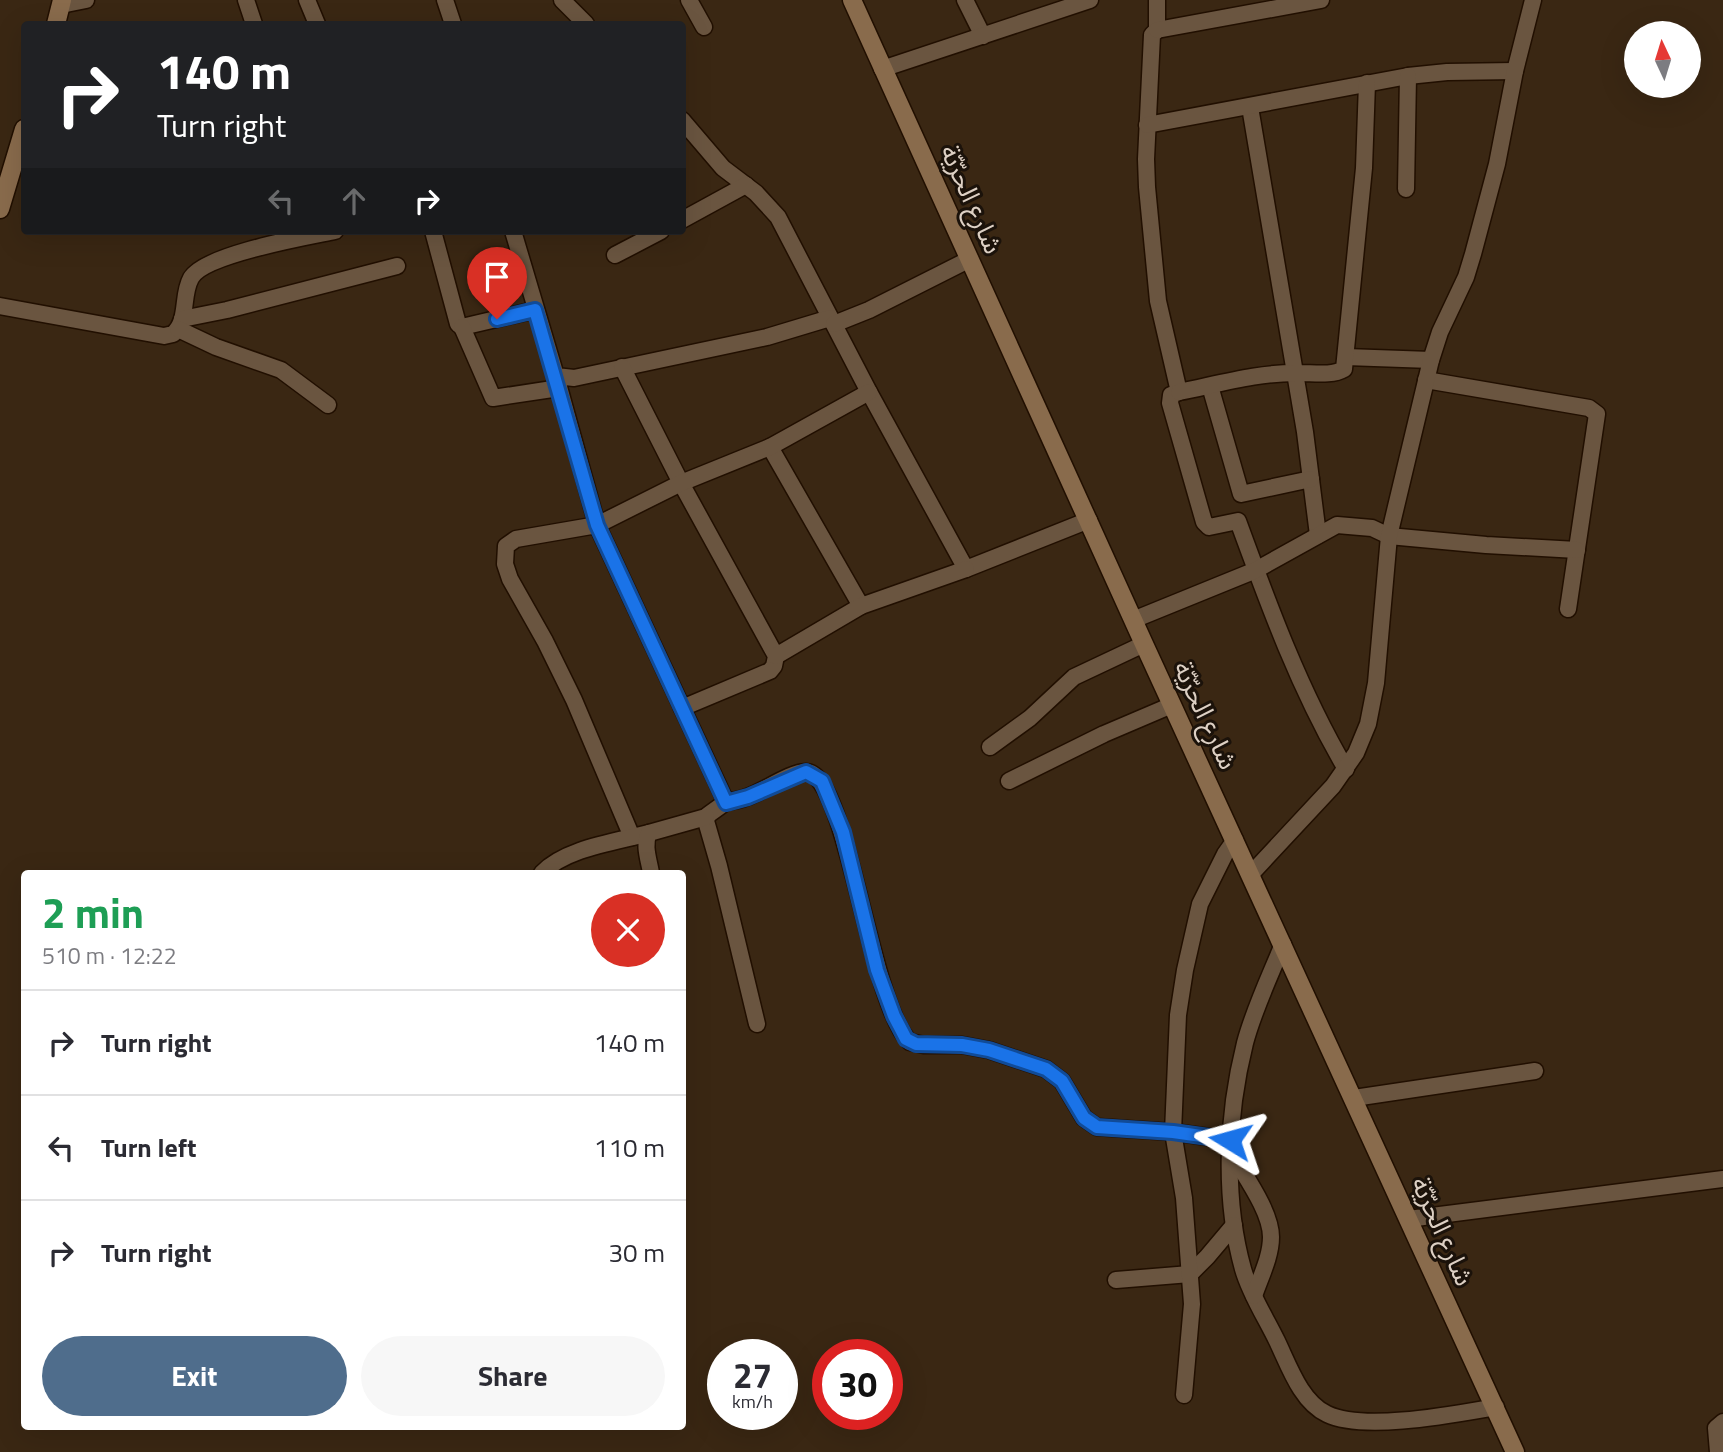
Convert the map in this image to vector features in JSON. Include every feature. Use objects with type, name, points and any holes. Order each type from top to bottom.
[{"type":"main road","name":"شارع الحرّيّة","points":[[852,0],[1515,1452]]},
{"type":"main road","points":[[57,21],[62,3]]},
{"type":"main road","points":[[0,209],[18,174],[21,152]]},
{"type":"street","points":[[62,3],[86,0]]},
{"type":"street","points":[[246,0],[253,21]]},
{"type":"street","points":[[307,0],[316,21]]},
{"type":"street","points":[[445,0],[452,21]]},
{"type":"street","points":[[562,0],[583,21]]},
{"type":"street","points":[[689,0],[704,27]]},
{"type":"street","points":[[965,0],[983,36]]},
{"type":"street","points":[[882,69],[1090,0]]},
{"type":"street","points":[[1157,0],[1157,30]]},
{"type":"street","points":[[1179,392],[1158,301],[1147,187],[1152,35],[1157,30],[1269,5],[1321,0]]},
{"type":"street","points":[[1251,874],[1313,809],[1346,768],[1361,741],[1376,683],[1389,536],[1431,360],[1444,323],[1466,277],[1497,164],[1515,71],[1533,0]]},
{"type":"street","points":[[1147,124],[1408,76],[1447,72],[1515,71]]},
{"type":"street","points":[[1406,189],[1408,76]]},
{"type":"street","points":[[1210,386],[1246,517],[1214,527],[1203,522],[1170,403],[1171,395],[1179,392],[1210,386],[1257,377],[1339,372],[1344,369],[1349,304],[1358,243],[1367,83]]},
{"type":"street","points":[[1250,107],[1318,535]]},
{"type":"street","points":[[686,125],[723,168],[778,217],[869,392],[966,569]]},
{"type":"street","points":[[686,218],[746,186]]},
{"type":"street","points":[[0,306],[164,335],[173,334],[180,324],[190,279],[204,267],[257,248],[317,235]]},
{"type":"street","points":[[434,235],[457,322],[462,327],[493,398],[574,377],[832,321],[869,310],[970,259]]},
{"type":"street","points":[[514,235],[597,525],[726,803]]},
{"type":"street","points":[[615,255],[653,235]]},
{"type":"street","points":[[180,324],[397,266]]},
{"type":"street","points":[[462,327],[535,310]]},
{"type":"street","points":[[180,324],[216,347],[281,370],[328,405]]},
{"type":"street","points":[[1346,357],[1431,360]]},
{"type":"street","points":[[622,367],[681,483],[776,656],[770,671],[682,708]]},
{"type":"street","points":[[1426,380],[1589,408],[1595,412],[1596,423],[1568,609]]},
{"type":"street","points":[[632,837],[574,700],[510,579],[505,564],[506,546],[516,539],[597,525],[681,483],[770,447],[869,392]]},
{"type":"street","points":[[770,447],[861,607]]},
{"type":"street","points":[[1241,494],[1311,479]]},
{"type":"street","points":[[776,656],[861,607],[1089,520]]},
{"type":"street","points":[[1238,521],[1306,694],[1346,768]]},
{"type":"street","points":[[1133,620],[1256,570],[1331,527],[1350,524],[1372,528],[1389,536],[1577,550]]},
{"type":"street","points":[[990,747],[1052,699],[1074,677],[1144,644]]},
{"type":"street","points":[[1009,781],[1104,734],[1172,705]]},
{"type":"street","points":[[546,870],[558,860],[575,853],[706,817],[726,803],[748,797],[806,772],[822,781],[843,832],[882,985],[900,1029],[910,1042],[924,1045],[962,1045],[989,1050],[1046,1069],[1062,1081],[1084,1118],[1097,1127],[1173,1132],[1230,1145],[1269,1221],[1271,1236],[1254,1296]]},
{"type":"street","points":[[706,817],[757,1024]]},
{"type":"street","points":[[649,833],[646,847],[650,870]]},
{"type":"street","points":[[1184,1395],[1191,1321],[1184,1198],[1173,1132],[1178,1015],[1190,942],[1200,904],[1235,840]]},
{"type":"street","points":[[1283,944],[1245,1041],[1230,1145],[1234,1225],[1244,1271],[1254,1296],[1299,1386],[1312,1403],[1338,1419],[1364,1422],[1496,1407]]},
{"type":"street","points":[[1354,1098],[1535,1071]]},
{"type":"street","points":[[1408,1219],[1723,1178]]},
{"type":"street","points":[[1116,1280],[1189,1274],[1234,1225]]},
{"type":"street","points":[[1718,1452],[1716,1428],[1723,1422]]},
{"type":"route","points":[[497,319],[535,310],[597,525],[726,803],[748,797],[799,773],[812,773],[822,781],[843,832],[882,985],[906,1039],[916,1044],[962,1045],[989,1050],[1046,1069],[1062,1081],[1084,1118],[1097,1127],[1173,1132],[1230,1140]]}]
